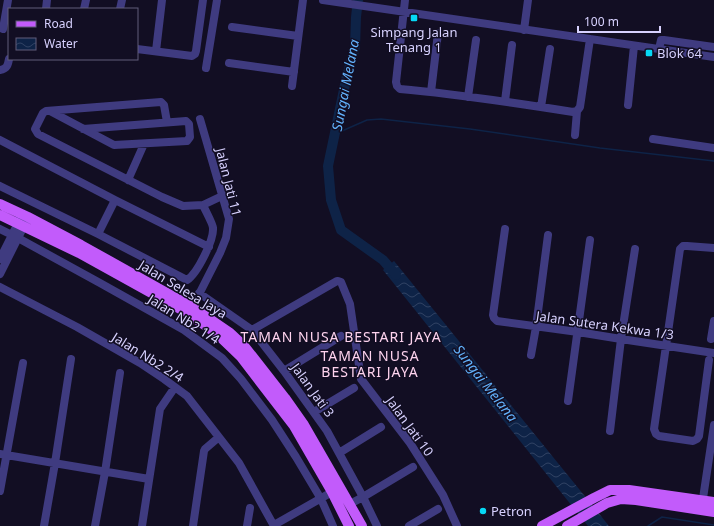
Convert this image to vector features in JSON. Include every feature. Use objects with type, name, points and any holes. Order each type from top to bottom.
[{"type":"main road","name":"Jalan Selesa Jaya","points":[[0,204],[23,221],[79,253],[230,333],[245,347],[304,425],[362,526]]},
{"type":"main road","name":"Jalan Selesa Jaya","points":[[0,215],[23,221]]},
{"type":"main road","name":"Jalan Selesa Jaya","points":[[191,311],[241,357],[294,426],[332,492],[349,526]]},
{"type":"main road","points":[[542,526],[610,490],[617,489],[629,490],[702,505],[714,512]]},
{"type":"main road","points":[[569,524],[607,503],[621,499],[702,505],[714,502]]},
{"type":"street","points":[[4,30],[8,0]]},
{"type":"street","points":[[156,51],[162,0]]},
{"type":"street","points":[[138,49],[192,56],[195,54],[203,0]]},
{"type":"street","points":[[206,68],[216,0]]},
{"type":"street","points":[[292,86],[303,0]]},
{"type":"street","points":[[323,0],[714,57]]},
{"type":"street","points":[[405,0],[401,12],[396,82],[400,89],[505,101],[573,112],[577,111]]},
{"type":"street","points":[[524,30],[528,0]]},
{"type":"street","points":[[232,27],[298,36]]},
{"type":"street","points":[[431,92],[438,33]]},
{"type":"street","points":[[575,135],[577,111],[580,107],[590,39]]},
{"type":"street","points":[[468,97],[476,40]]},
{"type":"street","points":[[659,49],[661,40],[714,47]]},
{"type":"street","points":[[505,101],[512,44]]},
{"type":"street","points":[[628,105],[634,46]]},
{"type":"street","points":[[541,107],[550,49]]},
{"type":"street","points":[[2,70],[8,65],[9,60]]},
{"type":"street","points":[[229,63],[294,72]]},
{"type":"street","points":[[167,122],[164,105],[161,102],[50,110],[43,113],[35,130],[36,132],[128,180],[183,206],[203,205],[222,196]]},
{"type":"street","points":[[50,110],[83,129],[114,145],[187,141],[190,137],[188,122],[186,121],[83,129]]},
{"type":"street","name":"Jalan Jati 11","points":[[191,311],[220,253],[226,238],[229,219],[200,119]]},
{"type":"street","points":[[653,139],[714,148]]},
{"type":"street","points":[[0,140],[209,247]]},
{"type":"street","points":[[128,180],[144,144]]},
{"type":"street","points":[[0,186],[187,280],[191,278],[209,247],[214,227],[203,205]]},
{"type":"street","points":[[98,234],[115,200]]},
{"type":"street","points":[[0,259],[23,221]]},
{"type":"street","name":"Jalan Sutera Kekwa 1/3","points":[[505,228],[493,314],[494,318],[498,321],[714,353]]},
{"type":"street","name":"Jalan Nb2 1/4","points":[[0,229],[184,330],[222,358],[241,379],[272,420],[296,457],[320,499],[333,526]]},
{"type":"street","points":[[531,355],[548,235]]},
{"type":"street","points":[[0,274],[15,236]]},
{"type":"street","points":[[568,401],[590,240]]},
{"type":"street","points":[[709,360],[699,436],[697,439],[693,441],[659,436],[656,434],[654,429],[680,250],[683,246],[714,248]]},
{"type":"street","points":[[610,431],[621,339],[635,249]]},
{"type":"street","name":"Jalan Jati 10","points":[[252,330],[337,281],[342,282],[350,304],[360,379],[410,444],[443,495],[457,526]]},
{"type":"street","name":"Jalan Nb2 2/4","points":[[0,287],[140,362],[187,396],[239,463],[274,525]]},
{"type":"street","name":"Jalan Jati 3","points":[[199,293],[252,330],[284,371],[327,431],[377,526]]},
{"type":"street","points":[[712,339],[714,321]]},
{"type":"street","points":[[284,371],[341,336]]},
{"type":"street","points":[[44,526],[71,359]]},
{"type":"street","points":[[0,491],[3,455],[23,363]]},
{"type":"street","points":[[95,526],[120,373]]},
{"type":"street","points":[[142,526],[160,409],[175,387]]},
{"type":"street","points":[[314,412],[354,388]]},
{"type":"street","points":[[702,505],[714,425]]},
{"type":"street","points":[[339,453],[382,428]]},
{"type":"street","points":[[193,526],[204,451],[219,437]]},
{"type":"street","points":[[3,455],[149,479]]},
{"type":"street","points":[[274,525],[334,490],[335,487],[326,470],[322,457]]},
{"type":"street","points":[[350,504],[413,467]]},
{"type":"street","points":[[248,526],[250,508]]},
{"type":"street","points":[[409,526],[438,509]]},
{"type":"water","points":[[394,261],[609,526],[588,526],[383,270]]},
{"type":"waterway","name":"Sungai Melana","points":[[358,0],[355,47],[346,80],[328,166],[331,200],[341,230],[383,260],[396,275]]},
{"type":"waterway","points":[[335,134],[367,120],[381,119],[470,129],[600,148],[714,161]]},
{"type":"waterway","points":[[648,526],[662,517],[714,525]]},
{"type":"place","name":"Simpang Jalan Tenang 1","points":[[414,18]]},
{"type":"place","name":"Blok 64","points":[[649,53]]},
{"type":"place","name":"Petron","points":[[483,511]]},
{"type":"district","name":"TAMAN NUSA BESTARI JAYA","points":[[341,336]]},
{"type":"district","name":"TAMAN NUSA BESTARI JAYA","points":[[370,364]]}]
